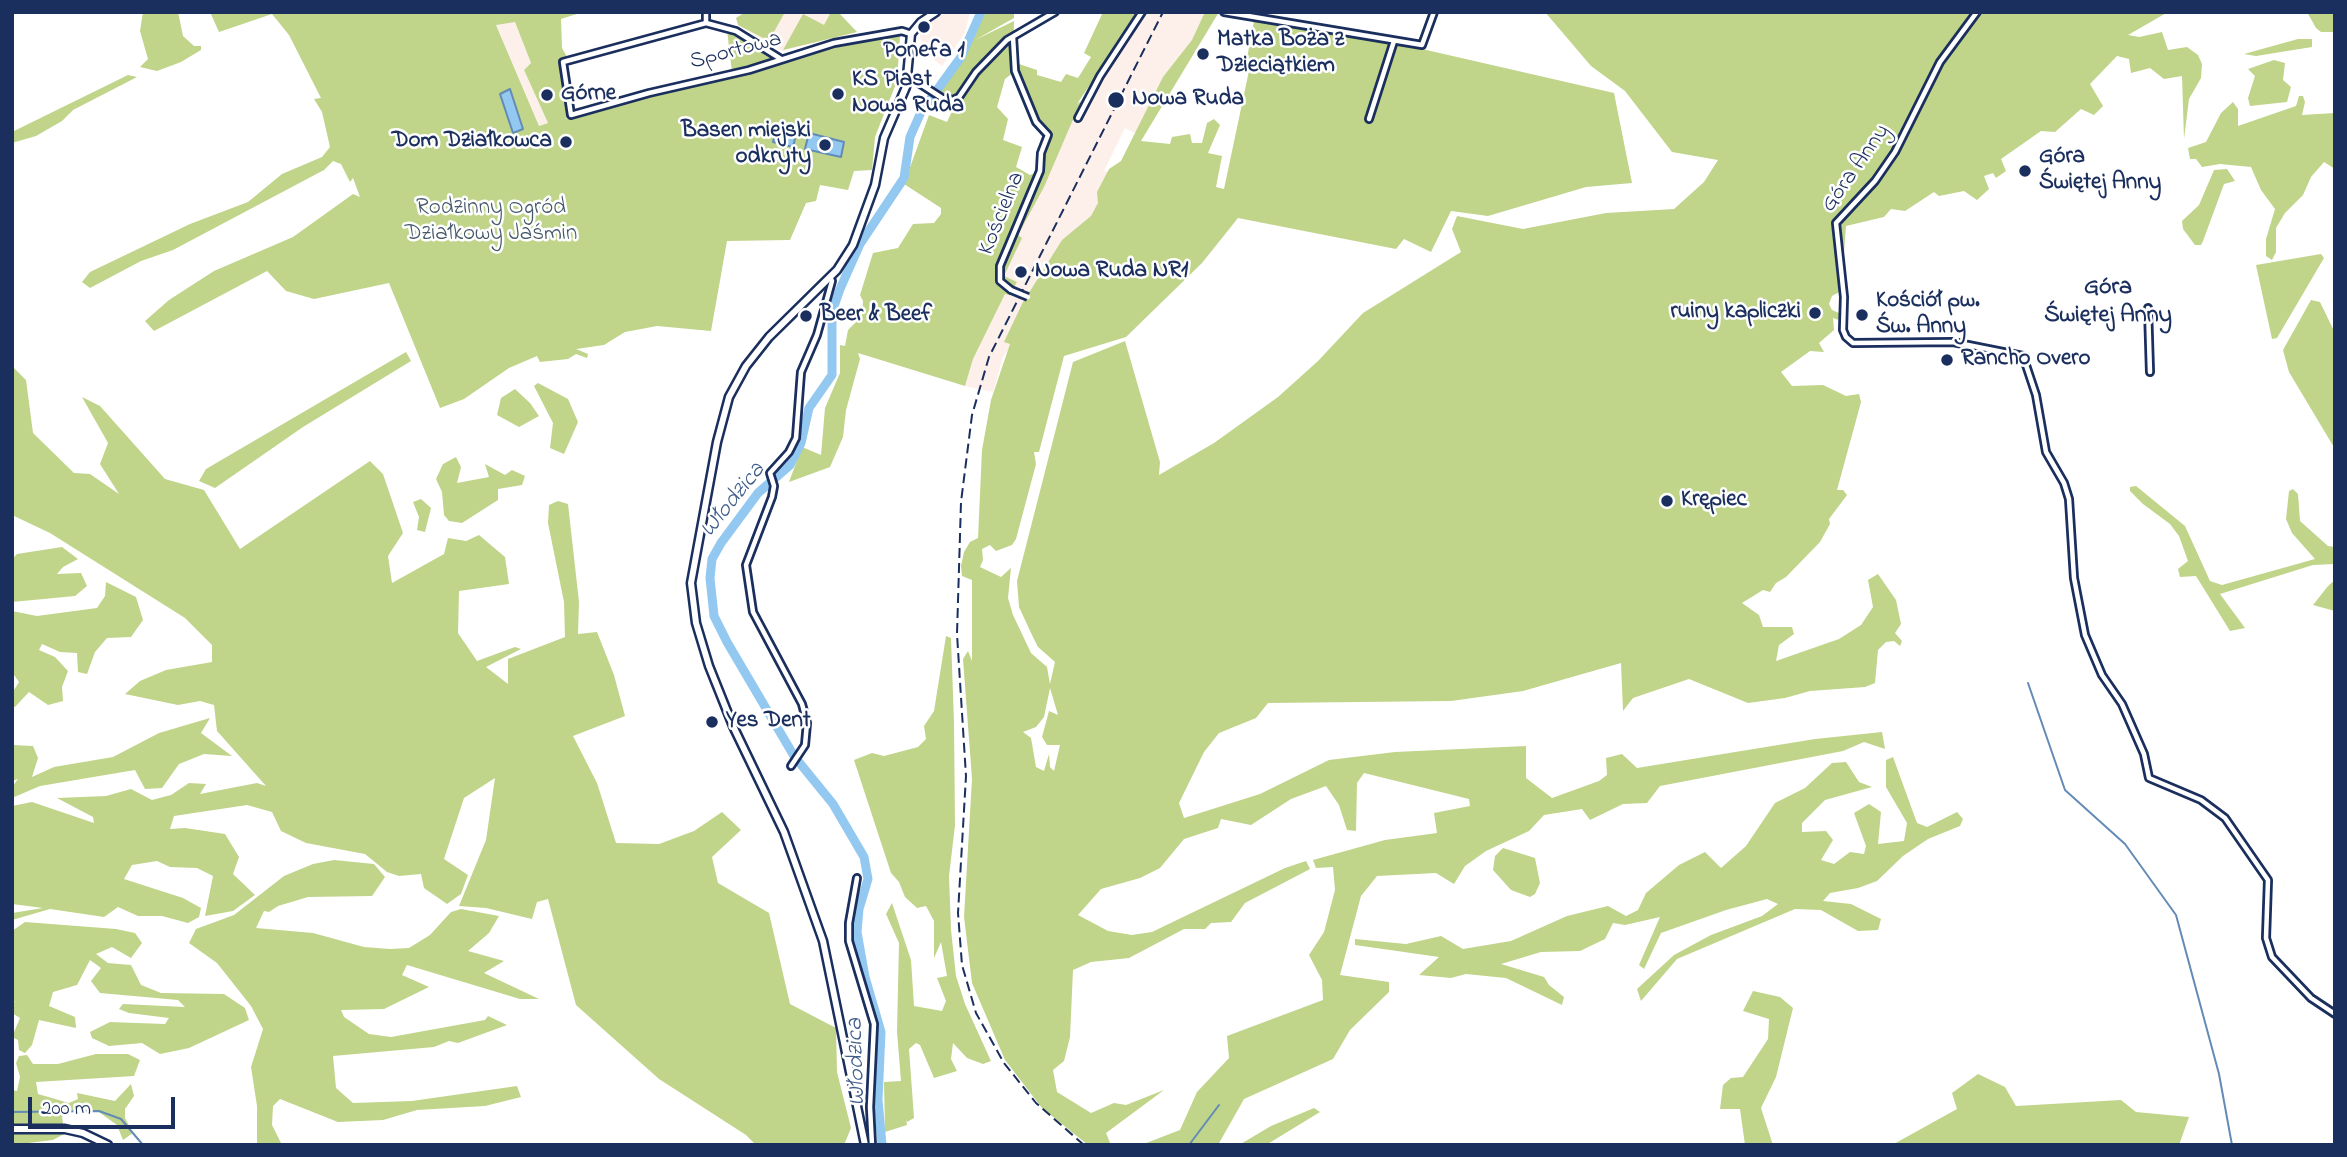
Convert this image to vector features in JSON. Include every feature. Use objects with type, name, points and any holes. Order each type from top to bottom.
[{"type":"street","points":[[706,12],[706,23],[736,31],[781,59]]},
{"type":"street","points":[[865,1145],[823,941],[787,838],[733,726],[696,623],[691,583],[720,427],[733,386],[769,337],[830,277],[853,245],[869,207],[884,138],[908,76],[911,34],[921,22],[936,12]]},
{"type":"street","points":[[908,76],[941,97],[953,100],[959,97],[983,64],[1013,37],[1055,12]]},
{"type":"street","points":[[1078,118],[1100,76],[1142,12]]},
{"type":"street","points":[[1224,13],[1422,45],[1434,12]]},
{"type":"street","name":"Góra Anny","points":[[1977,12],[1940,61],[1891,158],[1836,223],[1844,297],[1842,323],[1846,337],[1853,343],[1953,342],[2023,356],[2036,396],[2046,452],[2069,499],[2074,578],[2085,635],[2102,675],[2122,704],[2144,754],[2149,778],[2201,800],[2225,818],[2268,880],[2266,938],[2272,957],[2311,998],[2335,1014]]},
{"type":"street","name":"Sportowa","points":[[706,23],[563,62],[571,115],[656,91],[749,70],[834,43],[902,32],[911,34]]},
{"type":"street","name":"Kościelna","points":[[1013,37],[1015,71],[1036,122],[1048,135],[1041,153],[1040,171],[1000,266],[1000,281],[1028,297]]},
{"type":"street","points":[[1368,119],[1394,41]]},
{"type":"street","points":[[791,763],[808,734],[802,704],[752,612],[745,577],[748,558],[769,508],[774,486],[770,473],[789,452],[796,438],[801,372],[817,335],[832,281],[830,277]]},
{"type":"street","points":[[2148,308],[2150,372]]},
{"type":"street","points":[[857,878],[849,923],[849,941],[874,1024],[870,1107],[872,1145]]},
{"type":"street","points":[[12,1129],[65,1129],[83,1133],[108,1145]]},
{"type":"shaded area","points":[[745,12],[838,12],[857,32],[782,51],[739,26],[736,17]]},
{"type":"shaded area","points":[[920,12],[937,12],[925,23],[942,12],[970,12],[965,33],[942,66],[927,54],[920,38]]},
{"type":"shaded area","points":[[1148,12],[1215,12],[1140,136],[1125,128],[1104,171],[1121,175],[1003,357],[993,392],[965,386],[973,359],[1005,294],[1003,277],[1011,249],[1071,117],[1080,120],[1106,72]]},
{"type":"shaded area","points":[[515,22],[531,63],[524,70],[548,123],[539,126],[496,24]]},
{"type":"green space","points":[[143,12],[178,12],[183,36],[194,46],[201,46],[201,50],[181,62],[157,71],[140,67],[148,59],[140,31]]},
{"type":"green space","name":"Rodzinny Ogród Działkowy Jaśmin","points":[[210,12],[583,12],[561,19],[562,48],[569,60],[563,62],[571,115],[565,119],[663,89],[749,70],[756,71],[850,43],[900,36],[897,81],[875,137],[872,170],[854,171],[848,190],[820,185],[816,201],[806,203],[790,240],[727,241],[711,331],[657,326],[625,332],[604,345],[576,349],[588,354],[587,358],[576,354],[568,359],[540,362],[537,356],[509,368],[464,399],[440,408],[389,283],[314,299],[286,291],[267,271],[154,331],[145,321],[169,300],[214,271],[293,237],[353,194],[360,197],[353,178],[350,182],[341,164],[333,161],[324,170],[173,250],[141,261],[90,288],[82,282],[90,272],[190,224],[248,202],[282,174],[322,157],[330,147],[322,112],[314,99],[321,98],[289,35],[272,14],[219,32]],"holes":[[[515,22],[531,63],[524,70],[548,123],[539,126],[496,25]]]},
{"type":"green space","points":[[746,12],[785,12],[769,41],[738,25],[736,18]]},
{"type":"green space","points":[[831,12],[838,12],[857,32],[783,50],[803,14],[824,25]]},
{"type":"green space","points":[[981,12],[1014,12],[1014,18],[975,40],[1014,21],[1013,62],[1037,70],[1037,75],[1061,82],[1066,74],[1078,78],[1091,57],[1084,53],[1103,12],[1137,14],[1077,104],[1081,101],[1044,187],[1018,235],[1022,238],[1004,276],[1017,282],[1009,295],[1005,294],[973,359],[965,386],[858,353],[860,359],[846,410],[843,437],[830,467],[789,482],[802,447],[821,455],[825,408],[840,373],[840,345],[845,346],[848,330],[862,316],[863,301],[860,295],[873,253],[898,248],[913,224],[934,223],[941,214],[941,208],[904,184],[929,115],[947,122],[954,107],[933,94],[961,57]],"holes":[[[1014,72],[1036,122],[1048,135],[1041,153],[1040,171],[1030,175],[1016,167],[1022,147],[1003,140],[1008,119],[997,107],[1005,79]]]},
{"type":"green space","points":[[1205,12],[1219,12],[1141,141],[1170,144],[1172,137],[1190,134],[1192,143],[1202,143],[1207,123],[1214,119],[1220,125],[1208,153],[1222,156],[1216,187],[1224,189],[1250,66],[1247,58],[1254,21],[1422,49],[1614,93],[1632,183],[1586,187],[1488,216],[1451,211],[1431,252],[1404,239],[1396,249],[1238,218],[1202,263],[1126,337],[1064,356],[1039,452],[1034,452],[1036,464],[1016,539],[1012,545],[996,551],[990,545],[982,549],[983,560],[980,567],[1001,577],[1011,568],[1008,598],[1013,615],[1031,653],[1047,667],[1050,684],[1055,662],[1038,647],[1032,635],[1019,607],[1017,581],[1073,362],[1125,341],[1160,462],[1159,475],[1214,443],[1278,397],[1318,361],[1363,313],[1461,252],[1452,229],[1457,216],[1523,229],[1606,213],[1674,209],[1704,182],[1718,160],[1672,152],[1625,91],[1591,66],[1545,12],[2168,12],[2128,35],[2139,37],[2162,32],[2168,50],[2187,47],[2198,55],[2202,64],[2201,78],[2189,99],[2184,139],[2182,76],[2164,79],[2150,68],[2131,73],[2129,59],[2117,56],[2090,84],[2103,106],[2094,115],[2081,109],[2055,132],[2041,131],[2001,159],[2006,171],[1996,178],[1993,173],[1984,176],[1989,189],[1977,200],[1964,191],[1939,196],[1934,192],[1905,211],[1891,209],[1884,217],[1846,226],[1841,291],[1832,296],[1829,304],[1832,310],[1839,313],[1839,320],[1833,318],[1834,330],[1819,343],[1824,352],[1810,351],[1781,372],[1792,386],[1823,385],[1846,396],[1859,394],[1861,402],[1837,490],[1843,490],[1847,495],[1829,519],[1830,524],[1820,542],[1786,577],[1776,583],[1770,592],[1763,590],[1742,603],[1759,615],[1763,627],[1792,627],[1794,634],[1779,645],[1776,661],[1839,639],[1861,625],[1873,607],[1868,580],[1878,574],[1896,600],[1901,624],[1895,633],[1902,641],[1900,646],[1894,641],[1886,642],[1878,650],[1875,683],[1865,687],[1810,691],[1785,698],[1748,703],[1689,679],[1633,698],[1623,711],[1621,663],[1523,691],[1451,701],[1268,703],[1256,718],[1219,733],[1204,752],[1179,803],[1184,818],[1260,794],[1329,760],[1395,752],[1526,746],[1526,778],[1552,798],[1599,781],[1607,775],[1606,758],[1622,754],[1637,768],[1815,739],[1882,732],[1885,749],[1864,742],[1843,751],[1660,786],[1647,803],[1623,804],[1590,820],[1582,809],[1544,815],[1529,831],[1486,851],[1465,866],[1454,884],[1436,873],[1377,876],[1361,896],[1340,975],[1389,982],[1389,992],[1350,1030],[1333,1059],[1244,1099],[1218,1145],[1141,1145],[1180,1130],[1197,1092],[1229,1058],[1227,1036],[1323,1000],[1322,980],[1309,955],[1324,932],[1335,890],[1333,867],[1316,868],[1313,860],[1385,840],[1437,833],[1434,813],[1470,806],[1469,799],[1364,773],[1357,783],[1356,831],[1347,830],[1339,805],[1326,786],[1291,799],[1251,825],[1221,819],[1218,828],[1184,839],[1160,868],[1140,878],[1101,889],[1078,915],[1108,931],[1132,935],[1152,932],[1285,868],[1306,861],[1310,869],[1245,903],[1231,922],[1211,923],[1205,929],[1184,929],[1129,958],[1091,962],[1073,970],[1070,1037],[1064,1061],[1053,1070],[1057,1092],[1091,1113],[1114,1103],[1126,1105],[1164,1090],[1106,1133],[1111,1145],[1088,1145],[1042,1108],[1005,1060],[972,983],[964,917],[972,779],[963,659],[968,651],[972,661],[972,580],[962,576],[961,566],[964,552],[970,542],[978,538],[982,450],[991,400],[1010,344],[1004,342],[1022,304],[1062,240],[1091,216],[1098,203],[1097,192],[1109,169],[1121,161],[1163,77],[1192,40]],"holes":[[[1050,688],[1058,715],[1049,711],[1042,737],[1047,745],[1060,745],[1054,771],[1050,767],[1049,754],[1044,771],[1036,767],[1031,738],[1023,732],[1036,727],[1044,717]]]},
{"type":"green space","points":[[2307,12],[2335,12],[2335,32],[2321,32]]},
{"type":"green space","points":[[727,30],[771,54],[771,58],[767,63],[732,72]]},
{"type":"green space","points":[[2298,39],[2312,39],[2312,47],[2256,56],[2244,54]]},
{"type":"green space","points":[[2274,60],[2285,63],[2283,80],[2291,87],[2287,102],[2250,106],[2248,98],[2255,76],[2248,69]]},
{"type":"green space","points":[[128,75],[137,77],[73,110],[62,121],[36,136],[12,143],[12,132]]},
{"type":"green space","points":[[2299,96],[2303,96],[2305,102],[2302,115],[2335,113],[2335,169],[2324,162],[2311,177],[2303,195],[2285,213],[2276,228],[2276,252],[2272,260],[2266,256],[2266,239],[2275,209],[2261,190],[2251,167],[2220,164],[2202,167],[2196,159],[2190,159],[2188,148],[2206,142],[2221,113],[2233,102],[2238,109],[2238,126],[2296,106]]},
{"type":"green space","points":[[2227,169],[2235,181],[2224,184],[2203,241],[2201,245],[2195,245],[2183,229],[2182,221],[2199,205],[2214,170]]},
{"type":"green space","points":[[2321,254],[2324,258],[2277,338],[2272,339],[2256,265]]},
{"type":"green space","points":[[2311,300],[2320,302],[2335,333],[2335,449],[2289,372],[2283,350]]},
{"type":"green space","points":[[406,352],[411,361],[303,427],[215,488],[199,481],[206,469]]},
{"type":"green space","points":[[12,366],[26,380],[33,433],[74,473],[90,474],[119,494],[100,464],[108,443],[82,397],[100,406],[165,479],[204,490],[240,549],[370,461],[383,474],[403,533],[388,556],[392,583],[444,554],[448,538],[466,541],[479,535],[505,557],[509,584],[459,591],[458,633],[477,661],[515,647],[521,649],[486,667],[508,684],[508,659],[565,637],[564,602],[548,523],[549,505],[558,501],[568,504],[579,602],[578,634],[597,632],[614,675],[625,716],[573,736],[597,783],[616,843],[659,844],[694,831],[722,812],[741,830],[712,857],[718,883],[769,913],[790,1004],[836,1028],[837,1072],[851,1128],[844,1145],[756,1145],[746,1135],[659,1079],[576,1005],[548,899],[537,902],[532,919],[486,908],[459,906],[486,840],[495,778],[464,798],[444,859],[468,875],[461,894],[447,904],[424,888],[421,874],[399,876],[387,872],[365,854],[306,843],[281,831],[272,812],[247,805],[174,816],[170,829],[185,828],[225,834],[239,857],[233,874],[255,895],[233,911],[205,916],[213,876],[197,868],[170,867],[157,861],[132,865],[124,879],[183,898],[201,908],[199,917],[188,923],[162,916],[138,916],[118,907],[104,917],[50,909],[12,920],[12,913],[43,908],[12,904],[12,806],[32,802],[94,823],[93,817],[57,798],[106,796],[131,789],[152,800],[171,795],[189,783],[206,784],[200,794],[257,783],[266,786],[217,731],[214,705],[200,701],[178,705],[125,694],[140,681],[166,670],[212,662],[212,645],[185,618],[50,533],[12,515]]},
{"type":"green space","points":[[538,383],[568,399],[578,422],[564,454],[550,448],[553,423],[534,386]]},
{"type":"green space","points":[[515,389],[539,416],[519,427],[497,415],[501,398]]},
{"type":"green space","points":[[456,457],[461,467],[457,483],[489,477],[485,464],[505,475],[512,470],[525,476],[522,485],[498,489],[498,500],[462,523],[449,521],[444,515],[442,492],[436,479],[443,464]]},
{"type":"green space","points":[[2136,486],[2185,526],[2210,581],[2222,585],[2315,559],[2292,533],[2286,519],[2289,491],[2293,489],[2298,494],[2300,521],[2328,546],[2335,547],[2335,564],[2313,565],[2220,594],[2245,628],[2230,631],[2196,576],[2180,577],[2178,569],[2188,561],[2179,536],[2170,524],[2130,491],[2130,487]]},
{"type":"green space","points":[[421,499],[431,508],[425,532],[417,530],[419,517],[413,502]]},
{"type":"green space","points":[[62,547],[78,559],[63,567],[57,574],[81,573],[87,586],[75,596],[12,602],[12,559],[17,554]]},
{"type":"green space","points":[[2335,580],[2335,611],[2313,605],[2328,586]]},
{"type":"green space","points":[[106,582],[136,597],[143,620],[131,637],[107,638],[95,652],[87,674],[78,672],[77,653],[60,652],[42,644],[39,650],[55,657],[68,671],[62,687],[63,701],[48,705],[29,692],[15,707],[12,705],[12,693],[19,682],[12,672],[12,611],[37,616],[97,608],[105,596]]},
{"type":"green space","points":[[946,636],[951,638],[954,723],[955,825],[949,876],[951,930],[956,976],[965,1004],[991,1061],[983,1064],[967,1058],[953,1043],[951,1059],[957,1071],[934,1078],[920,1045],[916,1043],[909,1049],[914,1118],[907,1122],[906,1119],[907,1125],[885,1132],[884,1082],[901,1081],[897,1032],[899,943],[886,914],[892,903],[911,960],[914,1006],[942,1011],[946,1001],[937,978],[947,976],[941,942],[934,958],[934,921],[926,906],[917,908],[905,897],[899,882],[891,873],[854,760],[872,753],[884,756],[918,747],[926,739],[924,726],[934,711]]},
{"type":"green space","points":[[210,718],[201,733],[232,756],[204,754],[179,764],[162,788],[145,789],[135,770],[40,786],[12,798],[12,787],[18,779],[12,781],[12,745],[33,746],[38,758],[32,777],[54,767],[113,757],[159,733]]},
{"type":"green space","points":[[1893,757],[1917,823],[1927,827],[1957,812],[1963,819],[1960,826],[1928,839],[1903,856],[1877,881],[1830,893],[1823,901],[1851,904],[1881,919],[1878,930],[1858,931],[1821,910],[1795,909],[1677,959],[1641,1001],[1637,989],[1674,955],[1711,935],[1762,916],[1778,904],[1767,899],[1661,933],[1644,969],[1639,965],[1660,917],[1625,925],[1613,923],[1605,939],[1580,951],[1541,952],[1501,964],[1544,977],[1549,985],[1564,997],[1562,1005],[1506,978],[1466,974],[1451,978],[1419,975],[1439,957],[1355,945],[1355,939],[1406,944],[1441,936],[1463,949],[1511,941],[1567,916],[1608,906],[1626,916],[1638,910],[1646,893],[1679,865],[1705,852],[1721,868],[1746,846],[1775,803],[1805,788],[1832,763],[1846,762],[1859,782],[1872,787],[1825,800],[1802,823],[1802,832],[1826,831],[1833,840],[1821,860],[1834,864],[1850,852],[1864,854],[1866,846],[1854,813],[1869,804],[1881,812],[1878,844],[1904,841],[1907,823],[1886,787],[1886,760]]},
{"type":"green space","points":[[1503,848],[1535,858],[1540,883],[1535,894],[1530,897],[1511,890],[1493,870],[1495,856]]},
{"type":"green space","points":[[334,860],[374,864],[385,877],[372,896],[308,897],[278,906],[269,912],[264,911],[256,928],[313,933],[364,947],[390,949],[409,948],[430,935],[451,912],[461,909],[499,916],[489,933],[468,951],[504,961],[484,973],[539,999],[520,999],[407,965],[402,975],[429,987],[384,1009],[341,1010],[344,1017],[369,1034],[391,1037],[485,1020],[488,1016],[507,1025],[458,1043],[449,1041],[434,1047],[333,1056],[336,1088],[353,1103],[412,1101],[517,1086],[521,1097],[485,1106],[417,1110],[383,1120],[338,1122],[280,1099],[273,1106],[272,1125],[282,1145],[257,1145],[257,1106],[251,1067],[263,1029],[251,1006],[217,963],[189,943],[196,929],[234,915],[284,876],[313,864]]},
{"type":"green space","points":[[25,922],[135,933],[142,943],[131,958],[112,947],[96,954],[108,963],[131,965],[141,985],[161,993],[224,994],[245,1008],[249,1020],[189,1048],[160,1054],[142,1043],[109,1046],[92,1038],[90,1032],[110,1022],[165,1024],[169,1018],[129,1013],[119,1009],[123,1004],[185,1007],[178,1000],[100,993],[91,981],[101,968],[90,960],[77,985],[53,992],[49,1006],[75,1017],[76,1028],[39,1020],[32,1045],[25,1053],[19,1050],[18,1040],[12,1037],[20,1018],[12,1013],[12,1003],[15,1002],[12,999],[12,931]]},
{"type":"green space","points":[[1753,991],[1780,997],[1793,1008],[1776,1077],[1761,1108],[1773,1145],[1745,1145],[1740,1109],[1720,1109],[1723,1085],[1731,1078],[1743,1077],[1768,1039],[1769,1019],[1743,1011]]},
{"type":"green space","points":[[96,1054],[128,1054],[140,1060],[134,1076],[36,1082],[38,1094],[69,1103],[78,1099],[77,1093],[115,1101],[131,1084],[134,1096],[125,1109],[125,1118],[133,1133],[123,1140],[117,1125],[96,1110],[71,1111],[62,1115],[64,1134],[53,1140],[12,1145],[12,1090],[17,1091],[20,1077],[16,1063],[19,1056],[27,1055],[33,1064],[58,1064]]},
{"type":"green space","points":[[1978,1074],[2005,1087],[2016,1106],[2121,1100],[2136,1112],[2189,1117],[2179,1145],[1892,1145],[1957,1109],[1952,1093]]},
{"type":"green space","points":[[1314,1108],[1320,1112],[1266,1145],[1239,1145],[1271,1126]]},
{"type":"water","points":[[510,89],[523,129],[513,133],[500,94]]},
{"type":"water","name":"Basen miejski odkryty","points":[[777,125],[797,130],[793,147],[773,142]]},
{"type":"water","name":"Basen miejski odkryty","points":[[809,133],[844,142],[841,157],[805,149]]},
{"type":"waterway","name":"Włodzica","points":[[882,1145],[878,1100],[881,1032],[865,977],[857,932],[859,909],[868,879],[864,857],[833,804],[794,756],[727,642],[714,616],[710,578],[712,559],[721,543],[758,493],[790,465],[801,443],[809,408],[832,375],[832,312],[840,289],[860,244],[904,178],[910,137],[921,112],[961,57],[981,12]]},
{"type":"waterway","points":[[2028,683],[2065,790],[2125,844],[2176,915],[2219,1074],[2232,1145]]},
{"type":"waterway","points":[[1189,1145],[1219,1105]]},
{"type":"waterway","points":[[12,1112],[99,1111],[121,1119],[143,1145]]},
{"type":"railway","points":[[1084,1145],[1036,1103],[1004,1063],[976,1013],[962,965],[958,913],[966,776],[957,634],[961,502],[972,415],[989,357],[1163,12]]},
{"type":"place","name":"Ponefa 1","points":[[924,27]]},
{"type":"place","name":"Matka Boża z Dzieciątkiem","points":[[1203,54]]},
{"type":"place","name":"KS Piast Nowa Ruda","points":[[838,94]]},
{"type":"place","name":"Górne","points":[[547,95]]},
{"type":"place","name":"Nowa Ruda","points":[[1116,100]]},
{"type":"place","name":"Dom Działkowca","points":[[566,142]]},
{"type":"place","name":"Basen miejski odkryty","points":[[825,145]]},
{"type":"place","name":"Góra Świętej Anny","points":[[2025,171]]},
{"type":"place","name":"Nowa Ruda NR1","points":[[1021,272]]},
{"type":"place","name":"ruiny kapliczki","points":[[1815,313]]},
{"type":"place","name":"Kościół pw. Św. Anny","points":[[1862,315]]},
{"type":"place","name":"Beer & Beef","points":[[806,316]]},
{"type":"place","name":"Rancho Overo","points":[[1947,360]]},
{"type":"place","name":"Krępiec","points":[[1667,501]]},
{"type":"place","name":"Yes Dent","points":[[712,722]]},
{"type":"district","name":"Góra Świętej Anny","points":[[2108,303]]}]
